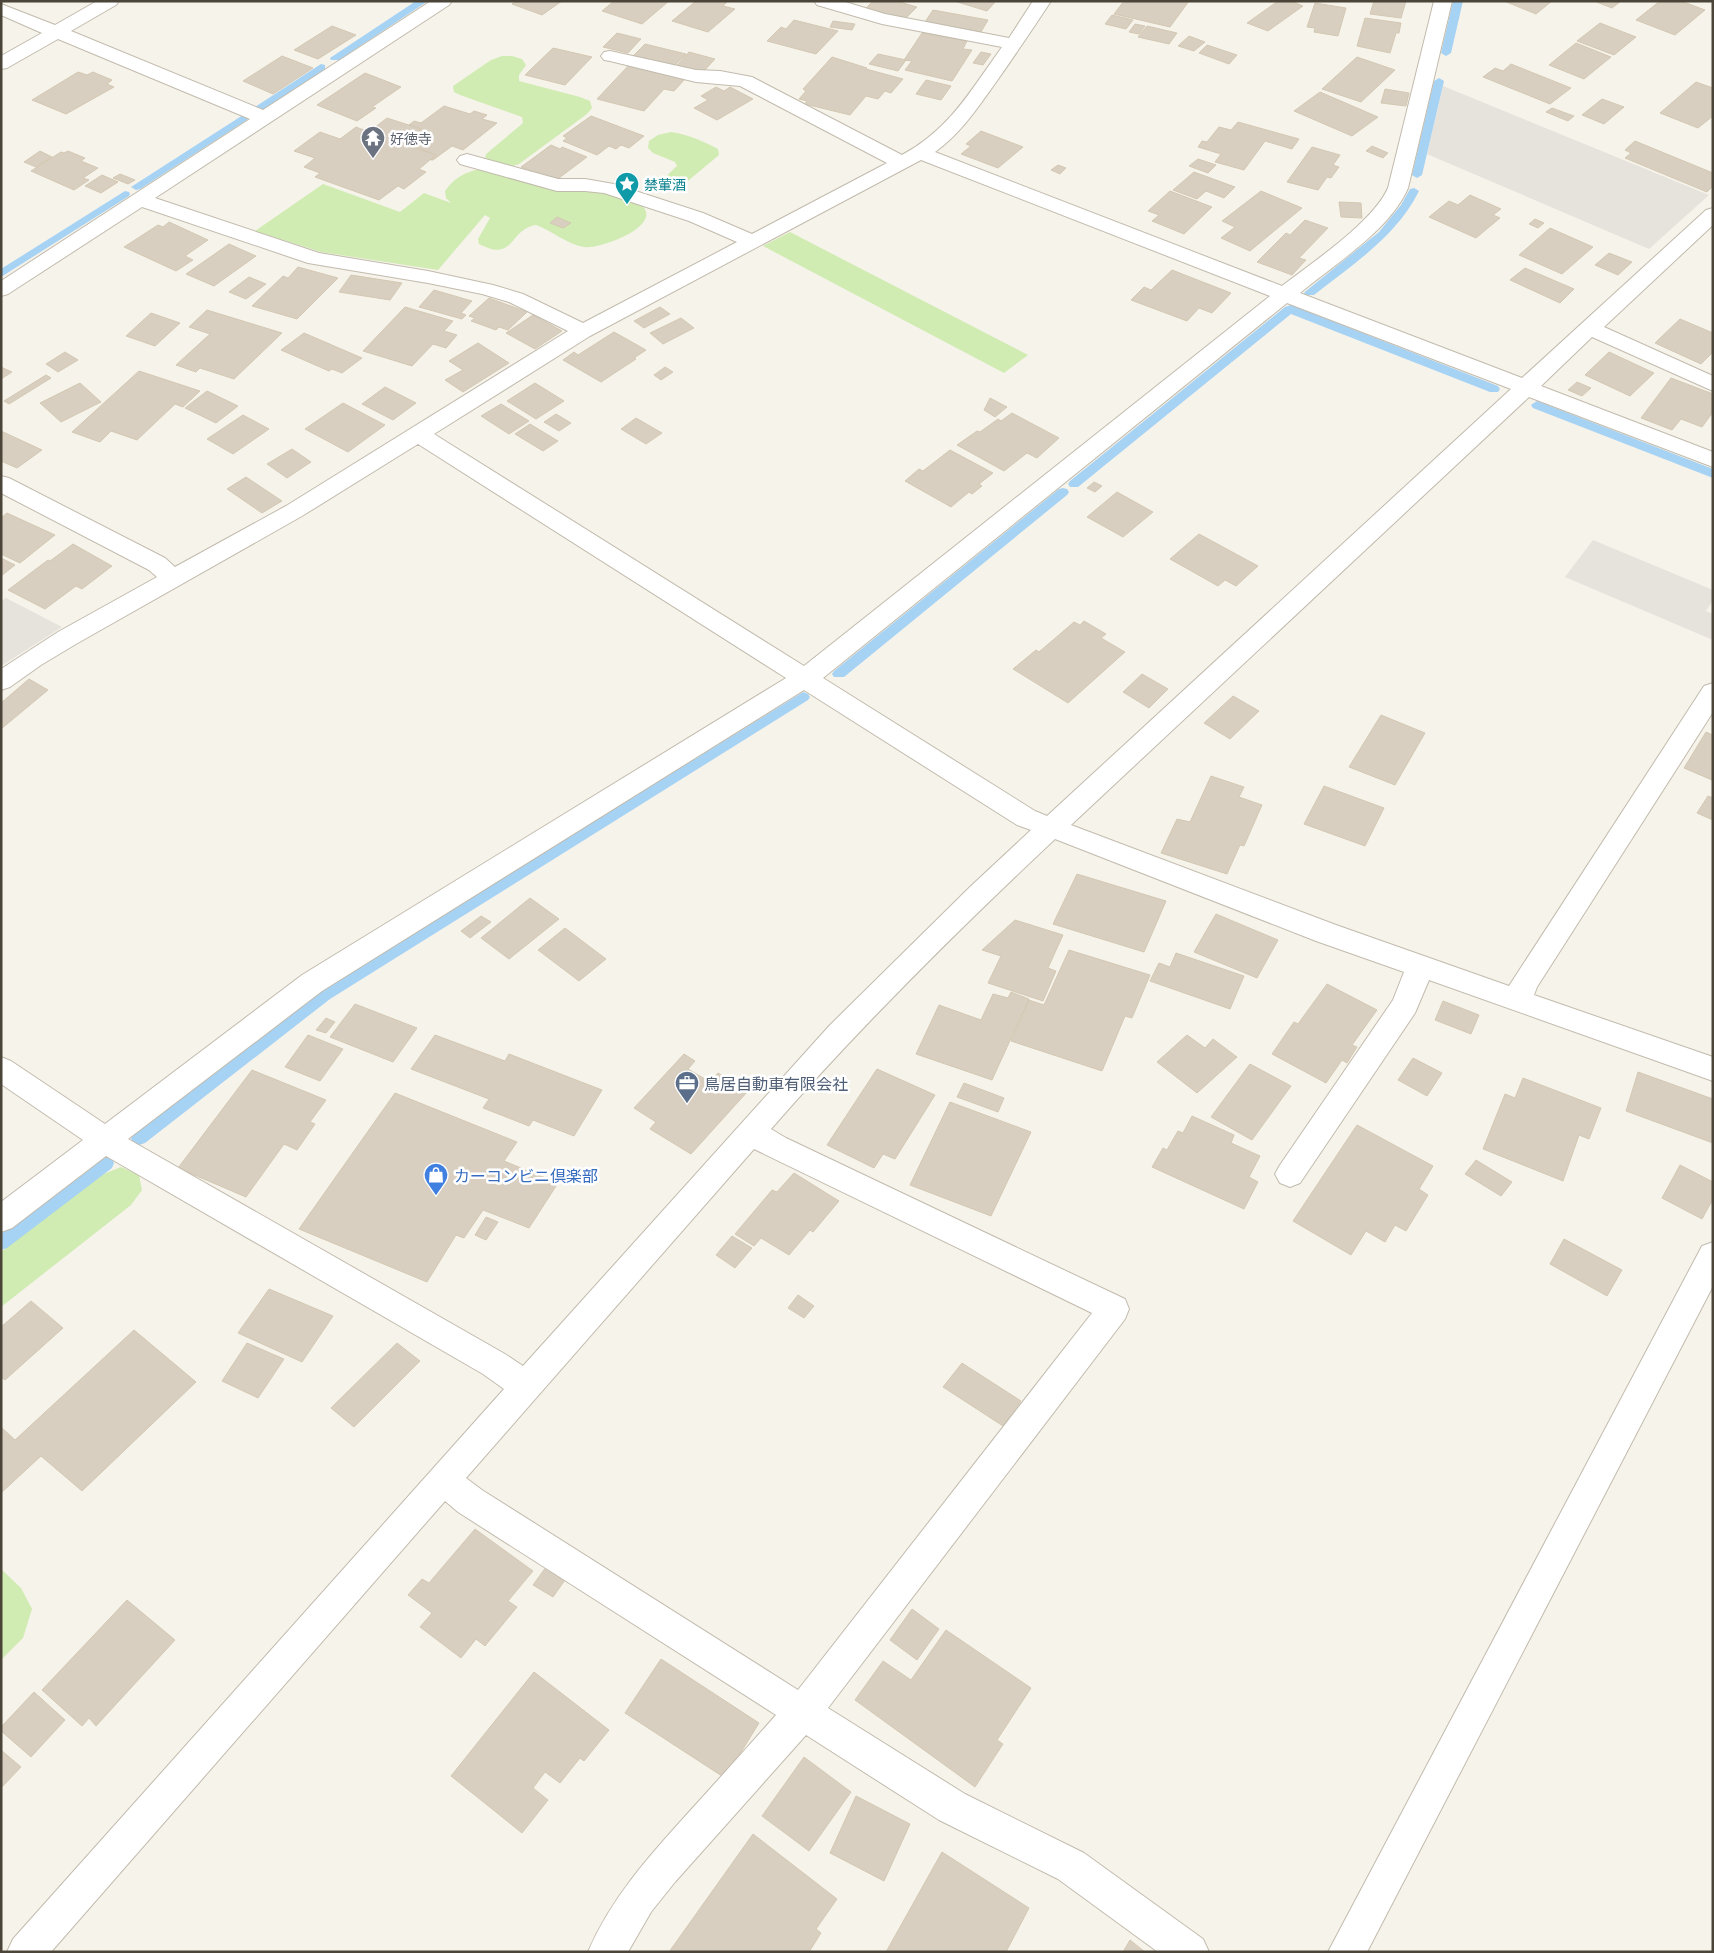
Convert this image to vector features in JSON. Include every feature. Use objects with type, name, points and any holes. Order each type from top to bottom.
[{"type":"street","points":[[1,64],[110,1]]},
{"type":"street","points":[[1,290],[443,1]]},
{"type":"street","points":[[823,1],[890,21],[1014,44]]},
{"type":"street","points":[[1,681],[32,659],[67,638],[294,511],[584,331],[922,152],[942,138],[957,123],[1014,44],[1042,1]]},
{"type":"street","points":[[1,1219],[312,983],[822,667],[1372,224],[1393,201],[1398,188],[1443,1]]},
{"type":"street","points":[[1,9],[265,118]]},
{"type":"street","points":[[610,56],[696,76],[745,81],[902,162]]},
{"type":"street","points":[[922,152],[930,157],[1713,460]]},
{"type":"street","points":[[467,160],[557,185],[591,185],[606,188],[696,217],[740,236],[751,243]]},
{"type":"street","points":[[141,199],[184,216],[315,259],[428,277],[486,289],[544,310],[584,331]]},
{"type":"street","points":[[26,1952],[840,1033],[911,961],[1050,827],[1713,214]]},
{"type":"street","points":[[1589,328],[1713,384]]},
{"type":"street","points":[[418,434],[1026,818],[1326,933],[1713,1069]]},
{"type":"street","points":[[1,482],[157,564],[173,578]]},
{"type":"street","points":[[1518,1001],[1524,984],[1713,692]]},
{"type":"street","points":[[1290,1174],[1405,1005],[1420,967]]},
{"type":"street","points":[[1,1069],[105,1140],[494,1364],[526,1386]]},
{"type":"street","points":[[607,1952],[638,1899],[662,1869],[803,1712],[1114,1309],[776,1147],[751,1132]]},
{"type":"street","points":[[1348,1952],[1713,1255]]},
{"type":"street","points":[[443,1480],[479,1506],[952,1807],[1071,1866],[1190,1952]]},
{"type":"shaded area","points":[[1443,86],[1709,195],[1649,249],[1427,154]]},
{"type":"shaded area","points":[[1593,540],[1713,590],[1713,600],[1706,611],[1713,614],[1713,640],[1565,577]]},
{"type":"shaded area","points":[[6,598],[62,627],[1,666],[1,601]]},
{"type":"green space","points":[[502,56],[522,59],[526,65],[519,75],[519,81],[580,97],[590,101],[592,108],[587,114],[519,164],[509,167],[485,159],[486,154],[523,123],[522,117],[460,95],[454,92],[453,86],[491,60]]},
{"type":"green space","points":[[671,132],[707,143],[718,149],[719,155],[677,190],[672,192],[658,190],[656,186],[677,166],[675,162],[653,153],[648,148],[649,141],[658,135]]},
{"type":"green space","points":[[480,169],[568,183],[627,198],[640,204],[646,212],[645,220],[639,227],[628,234],[616,240],[592,247],[584,247],[572,243],[536,225],[521,232],[511,243],[499,250],[479,244],[478,239],[490,218],[485,215],[438,270],[321,252],[255,231],[323,184],[400,212],[424,193],[451,203],[446,198],[445,191],[448,186],[460,176]]},
{"type":"green space","points":[[790,232],[1028,355],[1004,373],[763,246]]},
{"type":"green space","points":[[121,1167],[139,1175],[142,1190],[131,1205],[1,1307],[1,1252],[101,1175]]},
{"type":"green space","points":[[1,1569],[21,1588],[32,1609],[23,1638],[1,1660]]},
{"type":"building","points":[[516,1],[562,1],[542,15],[512,4]]},
{"type":"building","points":[[614,1],[669,1],[642,24],[602,11]]},
{"type":"building","points":[[696,1],[728,1],[723,6],[735,9],[708,32],[672,21]]},
{"type":"building","points":[[873,1],[896,1],[917,7],[905,19],[865,9]]},
{"type":"building","points":[[954,1],[996,1],[987,11]]},
{"type":"building","points":[[1124,1],[1189,1],[1170,27],[1114,14]]},
{"type":"building","points":[[1278,1],[1291,1],[1303,6],[1268,31],[1247,23]]},
{"type":"building","points":[[1374,1],[1406,1],[1401,18],[1370,14]]},
{"type":"building","points":[[1504,1],[1552,1],[1536,14]]},
{"type":"building","points":[[1594,1],[1617,1],[1620,2],[1612,8]]},
{"type":"building","points":[[1660,1],[1681,1],[1705,10],[1675,35],[1636,20]]},
{"type":"building","points":[[1315,3],[1346,8],[1338,36],[1314,32],[1315,28],[1307,27]]},
{"type":"building","points":[[933,10],[988,20],[981,32],[925,22]]},
{"type":"building","points":[[1112,15],[1133,20],[1126,29],[1105,24]]},
{"type":"building","points":[[1365,18],[1401,23],[1399,33],[1396,33],[1390,53],[1357,46]]},
{"type":"building","points":[[794,20],[838,31],[816,54],[767,41],[781,27],[786,29]]},
{"type":"building","points":[[833,21],[855,24],[852,30],[830,27]]},
{"type":"building","points":[[1600,23],[1636,37],[1614,55],[1577,41]]},
{"type":"building","points":[[1135,24],[1145,26],[1139,34],[1129,32]]},
{"type":"building","points":[[332,26],[356,35],[318,59],[294,50]]},
{"type":"building","points":[[1147,26],[1177,33],[1169,44],[1138,37]]},
{"type":"building","points":[[617,33],[641,39],[628,53],[603,47]]},
{"type":"building","points":[[922,33],[967,41],[963,49],[972,50],[952,81],[905,70],[912,61],[904,60]]},
{"type":"building","points":[[1189,36],[1205,42],[1194,51],[1178,46]]},
{"type":"building","points":[[1576,43],[1611,57],[1584,79],[1549,65]]},
{"type":"building","points":[[645,44],[686,54],[674,66],[633,56]]},
{"type":"building","points":[[1207,45],[1237,55],[1229,64],[1199,53]]},
{"type":"building","points":[[553,48],[592,57],[565,85],[525,75]]},
{"type":"building","points":[[689,52],[715,59],[703,72],[676,66]]},
{"type":"building","points":[[981,52],[991,54],[983,65],[973,63]]},
{"type":"building","points":[[878,54],[906,60],[898,71],[869,64]]},
{"type":"building","points":[[282,56],[313,68],[273,94],[243,81]]},
{"type":"building","points":[[832,57],[903,79],[891,93],[885,91],[878,99],[866,96],[850,115],[805,104],[807,101],[799,99],[806,91],[803,89]]},
{"type":"building","points":[[1357,57],[1395,70],[1361,102],[1322,89]]},
{"type":"building","points":[[1511,64],[1571,88],[1550,104],[1483,77],[1495,68],[1503,71]]},
{"type":"building","points":[[629,65],[685,79],[674,91],[664,89],[644,111],[597,99]]},
{"type":"building","points":[[78,72],[87,75],[93,72],[112,80],[107,84],[114,87],[66,114],[32,100]]},
{"type":"building","points":[[365,73],[401,87],[372,107],[376,108],[357,121],[317,105]]},
{"type":"building","points":[[926,80],[951,86],[941,100],[916,94]]},
{"type":"building","points":[[1696,82],[1713,88],[1713,116],[1698,128],[1660,113]]},
{"type":"building","points":[[716,87],[724,91],[730,87],[753,99],[717,120],[694,108],[708,100],[701,96]]},
{"type":"building","points":[[1385,89],[1409,93],[1406,106],[1381,103]]},
{"type":"building","points":[[1320,92],[1378,117],[1352,136],[1294,111]]},
{"type":"building","points":[[1602,99],[1624,107],[1604,124],[1582,115]]},
{"type":"building","points":[[444,106],[470,114],[474,111],[487,115],[482,119],[497,123],[463,150],[452,146],[431,160],[436,155],[412,146],[424,137],[415,134],[421,129],[409,125],[414,121],[421,123]]},
{"type":"building","points":[[1552,108],[1574,116],[1568,121],[1546,112]]},
{"type":"building","points":[[591,116],[644,136],[629,148],[621,145],[616,149],[609,146],[597,155],[563,141],[567,138],[563,136]]},
{"type":"building","name":"好徳寺","points":[[387,118],[421,129],[403,144],[436,155],[419,169],[426,172],[404,189],[398,186],[379,200],[315,177],[320,173],[304,167],[315,158],[294,151],[320,132],[340,139],[356,127],[369,132]]},
{"type":"building","points":[[1238,122],[1299,139],[1292,149],[1265,141],[1244,170],[1215,162],[1221,154],[1198,147],[1202,141],[1207,142],[1219,127],[1231,130]]},
{"type":"building","points":[[981,131],[1023,147],[998,168],[961,154],[971,146],[966,144]]},
{"type":"building","points":[[1635,141],[1713,173],[1713,186],[1707,192],[1625,158],[1631,153],[1625,150]]},
{"type":"building","points":[[551,145],[560,149],[562,147],[587,157],[555,181],[521,167]]},
{"type":"building","points":[[1372,146],[1388,153],[1383,158],[1366,151]]},
{"type":"building","points":[[1312,147],[1340,155],[1333,165],[1339,167],[1331,178],[1327,177],[1318,190],[1287,182]]},
{"type":"building","points":[[40,151],[52,157],[36,167],[24,162]]},
{"type":"building","points":[[68,151],[85,158],[81,161],[98,168],[83,178],[89,180],[74,190],[31,171],[61,152]]},
{"type":"building","points":[[1198,159],[1216,165],[1208,173],[1189,166]]},
{"type":"building","points":[[1058,165],[1066,168],[1060,174],[1051,170]]},
{"type":"building","points":[[1194,172],[1235,187],[1224,198],[1206,191],[1197,199],[1173,190]]},
{"type":"building","points":[[120,174],[135,180],[128,184],[113,178]]},
{"type":"building","points":[[102,175],[118,182],[101,193],[85,186]]},
{"type":"building","points":[[1170,191],[1212,207],[1184,234],[1152,221],[1159,215],[1148,211]]},
{"type":"building","points":[[1261,191],[1302,208],[1250,251],[1221,238],[1235,227],[1222,221]]},
{"type":"building","points":[[1470,195],[1501,209],[1493,215],[1500,218],[1476,238],[1429,217],[1449,201],[1458,205]]},
{"type":"building","points":[[1339,202],[1361,203],[1362,218],[1341,217]]},
{"type":"building","points":[[557,217],[571,223],[563,228],[550,223]]},
{"type":"building","points":[[1535,219],[1544,223],[1538,228],[1529,224]]},
{"type":"building","points":[[1305,220],[1328,228],[1299,258],[1306,260],[1292,275],[1257,262],[1286,233],[1290,235]]},
{"type":"building","points":[[169,222],[208,240],[185,256],[193,260],[176,271],[124,247],[158,225],[163,227]]},
{"type":"building","points":[[1550,228],[1593,247],[1562,274],[1519,255]]},
{"type":"building","points":[[229,244],[256,256],[214,286],[186,274]]},
{"type":"building","points":[[1609,253],[1632,262],[1618,275],[1595,265]]},
{"type":"building","points":[[298,267],[338,278],[297,319],[252,306],[283,276],[288,278]]},
{"type":"building","points":[[1525,268],[1574,289],[1560,303],[1510,280]]},
{"type":"building","points":[[1172,270],[1231,293],[1212,313],[1199,308],[1187,321],[1131,300],[1144,287],[1151,290]]},
{"type":"building","points":[[351,275],[402,283],[390,300],[339,292]]},
{"type":"building","points":[[249,277],[266,284],[246,299],[229,292]]},
{"type":"building","points":[[434,290],[472,301],[461,313],[466,315],[462,319],[419,307]]},
{"type":"building","points":[[489,298],[527,312],[508,330],[499,327],[496,330],[471,321],[475,318],[469,316]]},
{"type":"building","points":[[405,307],[453,321],[444,331],[457,335],[446,348],[433,344],[412,366],[363,351]]},
{"type":"building","points":[[660,307],[670,314],[644,328],[634,321]]},
{"type":"building","points":[[207,310],[282,333],[234,379],[200,368],[196,372],[176,365],[210,334],[189,327]]},
{"type":"building","points":[[151,313],[180,323],[155,346],[126,336]]},
{"type":"building","points":[[533,315],[562,331],[535,349],[506,333]]},
{"type":"building","points":[[681,318],[694,328],[663,344],[650,333]]},
{"type":"building","points":[[1680,319],[1713,333],[1713,352],[1701,364],[1655,343]]},
{"type":"building","points":[[614,332],[646,350],[634,358],[636,359],[601,382],[563,360],[574,352],[578,355]]},
{"type":"building","points":[[304,333],[362,358],[342,373],[332,369],[329,371],[281,350]]},
{"type":"building","points":[[478,343],[509,363],[463,392],[445,380],[463,370],[449,361]]},
{"type":"building","points":[[65,352],[78,360],[58,372],[46,364]]},
{"type":"building","points":[[1609,352],[1654,373],[1630,396],[1585,375]]},
{"type":"building","points":[[1,367],[12,372],[1,379]]},
{"type":"building","points":[[665,367],[673,372],[661,380],[654,375]]},
{"type":"building","points":[[139,371],[200,391],[183,407],[175,404],[137,440],[111,431],[100,442],[72,432]]},
{"type":"building","points":[[46,375],[51,378],[9,404],[4,401]]},
{"type":"building","points":[[1671,378],[1713,394],[1713,412],[1702,427],[1681,419],[1672,430],[1641,418]]},
{"type":"building","points":[[1577,382],[1591,388],[1582,396],[1568,390]]},
{"type":"building","points":[[80,383],[101,402],[61,422],[40,403]]},
{"type":"building","points":[[535,383],[564,401],[536,419],[507,401]]},
{"type":"building","points":[[385,387],[416,403],[393,420],[362,404]]},
{"type":"building","points":[[207,391],[238,406],[216,423],[185,408]]},
{"type":"building","points":[[990,398],[1007,407],[995,417],[984,410]]},
{"type":"building","points":[[343,403],[385,425],[348,452],[305,429]]},
{"type":"building","points":[[501,404],[529,421],[509,434],[481,416]]},
{"type":"building","points":[[1012,413],[1059,438],[1037,458],[1027,453],[1004,471],[957,445],[977,431],[980,432],[998,419],[1001,421]]},
{"type":"building","points":[[556,414],[571,423],[559,431],[544,422]]},
{"type":"building","points":[[243,415],[269,429],[233,454],[207,439]]},
{"type":"building","points":[[636,418],[662,433],[646,444],[621,429]]},
{"type":"building","points":[[530,424],[558,441],[543,451],[515,434]]},
{"type":"building","points":[[1,431],[42,450],[17,468],[1,461]]},
{"type":"building","points":[[292,449],[311,462],[287,478],[267,464]]},
{"type":"building","points":[[950,450],[993,473],[979,484],[982,486],[972,494],[969,492],[951,507],[905,481],[919,469],[923,471]]},
{"type":"building","points":[[246,477],[282,501],[262,513],[227,489]]},
{"type":"building","points":[[1094,482],[1102,486],[1095,492],[1087,488]]},
{"type":"building","points":[[1117,492],[1153,512],[1123,537],[1087,517]]},
{"type":"building","points":[[7,513],[55,535],[20,563],[1,554],[1,518]]},
{"type":"building","points":[[1199,534],[1258,566],[1236,586],[1225,580],[1218,586],[1170,559]]},
{"type":"building","points":[[73,544],[112,566],[82,589],[76,586],[45,609],[8,590],[48,560],[50,561]]},
{"type":"building","points":[[1,558],[15,565],[1,576]]},
{"type":"building","points":[[1084,621],[1106,634],[1101,638],[1125,652],[1068,703],[1013,669],[1036,650],[1039,652],[1074,622],[1080,625]]},
{"type":"building","points":[[1142,674],[1168,689],[1149,708],[1123,692]]},
{"type":"building","points":[[29,679],[48,690],[1,729],[1,703]]},
{"type":"building","points":[[1233,696],[1259,711],[1230,739],[1204,723]]},
{"type":"building","points":[[1381,715],[1425,733],[1395,785],[1349,767]]},
{"type":"building","points":[[1706,732],[1713,735],[1712,780],[1684,768]]},
{"type":"building","points":[[1211,776],[1244,787],[1239,797],[1262,805],[1244,846],[1240,845],[1227,874],[1161,853],[1177,819],[1190,822]]},
{"type":"building","points":[[1324,786],[1384,808],[1365,846],[1304,824]]},
{"type":"building","points":[[1708,796],[1713,798],[1713,820],[1697,813]]},
{"type":"building","points":[[1077,874],[1166,901],[1144,952],[1053,924]]},
{"type":"building","points":[[530,898],[559,919],[509,959],[481,938]]},
{"type":"building","points":[[1216,914],[1278,940],[1257,978],[1194,952]]},
{"type":"building","points":[[481,916],[491,922],[470,938],[461,931]]},
{"type":"building","points":[[1015,920],[1063,935],[1048,968],[1056,971],[1043,1001],[988,983],[1001,956],[982,950]]},
{"type":"building","points":[[565,928],[606,959],[579,981],[538,950]]},
{"type":"building","points":[[1069,950],[1150,975],[1132,1018],[1125,1016],[1102,1071],[1011,1041],[1029,1000],[1044,1005]]},
{"type":"building","points":[[1176,953],[1244,976],[1230,1009],[1150,981],[1159,963],[1170,967]]},
{"type":"building","points":[[1327,984],[1377,1010],[1352,1045],[1357,1047],[1347,1063],[1342,1060],[1326,1083],[1272,1054],[1294,1022],[1298,1024]]},
{"type":"building","points":[[1011,992],[1029,999],[992,1080],[916,1054],[939,1005],[981,1020],[993,994],[1008,998]]},
{"type":"building","points":[[1443,1001],[1479,1015],[1471,1034],[1435,1020]]},
{"type":"building","points":[[355,1004],[417,1028],[393,1062],[330,1037]]},
{"type":"building","points":[[326,1018],[335,1022],[326,1033],[316,1030]]},
{"type":"building","points":[[308,1035],[343,1049],[320,1081],[285,1067]]},
{"type":"building","points":[[435,1035],[505,1061],[509,1054],[602,1090],[574,1136],[533,1120],[529,1126],[483,1108],[489,1099],[411,1069]]},
{"type":"building","points":[[1187,1035],[1205,1048],[1213,1039],[1237,1057],[1197,1093],[1157,1062]]},
{"type":"building","points":[[684,1054],[695,1061],[688,1069],[710,1082],[718,1073],[748,1091],[691,1154],[650,1129],[656,1122],[634,1108]]},
{"type":"building","points":[[1413,1058],[1442,1073],[1427,1096],[1398,1080]]},
{"type":"building","points":[[1250,1064],[1291,1086],[1252,1140],[1211,1117]]},
{"type":"building","points":[[877,1069],[935,1095],[895,1159],[883,1154],[874,1168],[827,1145]]},
{"type":"building","points":[[252,1070],[326,1100],[310,1122],[315,1124],[297,1150],[284,1144],[246,1197],[178,1168]]},
{"type":"building","points":[[1638,1072],[1713,1099],[1713,1143],[1626,1111]]},
{"type":"building","points":[[1523,1078],[1601,1108],[1589,1139],[1579,1135],[1563,1181],[1483,1149],[1505,1094],[1515,1098]]},
{"type":"building","points":[[964,1083],[1004,1098],[998,1112],[957,1097]]},
{"type":"building","name":"カーコンビニ倶楽部","points":[[395,1093],[517,1142],[504,1161],[558,1183],[529,1228],[483,1210],[464,1238],[456,1235],[427,1282],[299,1229]]},
{"type":"building","points":[[950,1102],[1031,1132],[991,1216],[910,1185]]},
{"type":"building","points":[[1192,1116],[1234,1135],[1231,1143],[1260,1156],[1249,1177],[1258,1182],[1244,1209],[1152,1167],[1163,1148],[1167,1150],[1178,1131],[1183,1133]]},
{"type":"building","points":[[1357,1125],[1433,1166],[1419,1189],[1428,1195],[1406,1231],[1395,1225],[1385,1242],[1366,1231],[1351,1255],[1293,1221]]},
{"type":"building","points":[[1476,1160],[1512,1182],[1501,1196],[1465,1174]]},
{"type":"building","points":[[1680,1165],[1713,1182],[1713,1199],[1702,1219],[1662,1198]]},
{"type":"building","points":[[794,1173],[839,1201],[813,1232],[810,1230],[789,1255],[761,1238],[754,1246],[735,1234],[772,1190],[777,1192]]},
{"type":"building","points":[[486,1217],[498,1222],[486,1240],[475,1235]]},
{"type":"building","points":[[732,1236],[752,1248],[735,1268],[716,1255]]},
{"type":"building","points":[[1564,1239],[1622,1270],[1607,1296],[1550,1264]]},
{"type":"building","points":[[269,1289],[333,1316],[302,1362],[238,1333]]},
{"type":"building","points":[[798,1295],[814,1306],[804,1318],[788,1308]]},
{"type":"building","points":[[31,1301],[63,1328],[5,1380],[1,1377],[1,1327]]},
{"type":"building","points":[[134,1330],[196,1382],[82,1491],[41,1456],[1,1493],[1,1427],[15,1440]]},
{"type":"building","points":[[247,1343],[284,1359],[258,1398],[222,1381]]},
{"type":"building","points":[[397,1343],[420,1361],[354,1427],[331,1408]]},
{"type":"building","points":[[962,1363],[1021,1401],[1003,1426],[943,1387]]},
{"type":"building","points":[[475,1529],[533,1571],[508,1601],[517,1607],[485,1646],[476,1639],[461,1658],[420,1627],[432,1613],[408,1595],[422,1579],[429,1583]]},
{"type":"building","points":[[546,1567],[565,1580],[553,1597],[533,1585]]},
{"type":"building","points":[[127,1600],[175,1640],[96,1726],[89,1718],[82,1726],[42,1690]]},
{"type":"building","points":[[912,1609],[939,1629],[917,1660],[890,1640]]},
{"type":"building","points":[[946,1630],[1031,1688],[997,1740],[1003,1744],[975,1787],[855,1700],[883,1661],[911,1680]]},
{"type":"building","points":[[661,1659],[759,1723],[725,1778],[625,1713]]},
{"type":"building","points":[[534,1672],[609,1730],[584,1761],[580,1758],[560,1783],[545,1772],[533,1788],[548,1800],[522,1833],[451,1776]]},
{"type":"building","points":[[34,1692],[65,1720],[31,1757],[1,1731],[1,1727]]},
{"type":"building","points":[[1,1750],[21,1767],[1,1788]]},
{"type":"building","points":[[804,1757],[851,1792],[809,1851],[762,1816]]},
{"type":"building","points":[[856,1796],[910,1824],[884,1881],[830,1853]]},
{"type":"building","points":[[753,1834],[837,1899],[816,1929],[821,1933],[809,1952],[669,1952]]},
{"type":"building","points":[[942,1852],[1029,1908],[1006,1952],[886,1952]]},
{"type":"building","points":[[1130,1940],[1145,1952],[1123,1952]]},
{"type":"waterway","points":[[335,58],[423,1]]},
{"type":"waterway","points":[[1446,53],[1458,1]]},
{"type":"waterway","points":[[1442,70],[1443,61]]},
{"type":"waterway","points":[[260,107],[321,67]]},
{"type":"waterway","points":[[1417,175],[1439,81]]},
{"type":"waterway","points":[[136,187],[243,118]]},
{"type":"waterway","points":[[1310,293],[1383,234],[1396,220],[1414,191]]},
{"type":"waterway","points":[[1,274],[125,194]]},
{"type":"waterway","points":[[1074,484],[1290,309]]},
{"type":"waterway","points":[[1290,309],[1494,389]]},
{"type":"waterway","points":[[1537,405],[1713,474]]},
{"type":"waterway","points":[[839,674],[1063,492]]},
{"type":"waterway","points":[[139,1138],[325,995],[803,697]]},
{"type":"waterway","points":[[1,1243],[106,1163]]},
{"type":"place","name":"好徳寺","points":[[373,159]]},
{"type":"place","name":"禁葷酒","points":[[627,205]]},
{"type":"place","name":"鳥居自動車有限会社","points":[[687,1104]]},
{"type":"place","name":"カーコンビニ倶楽部","points":[[436,1196]]}]
